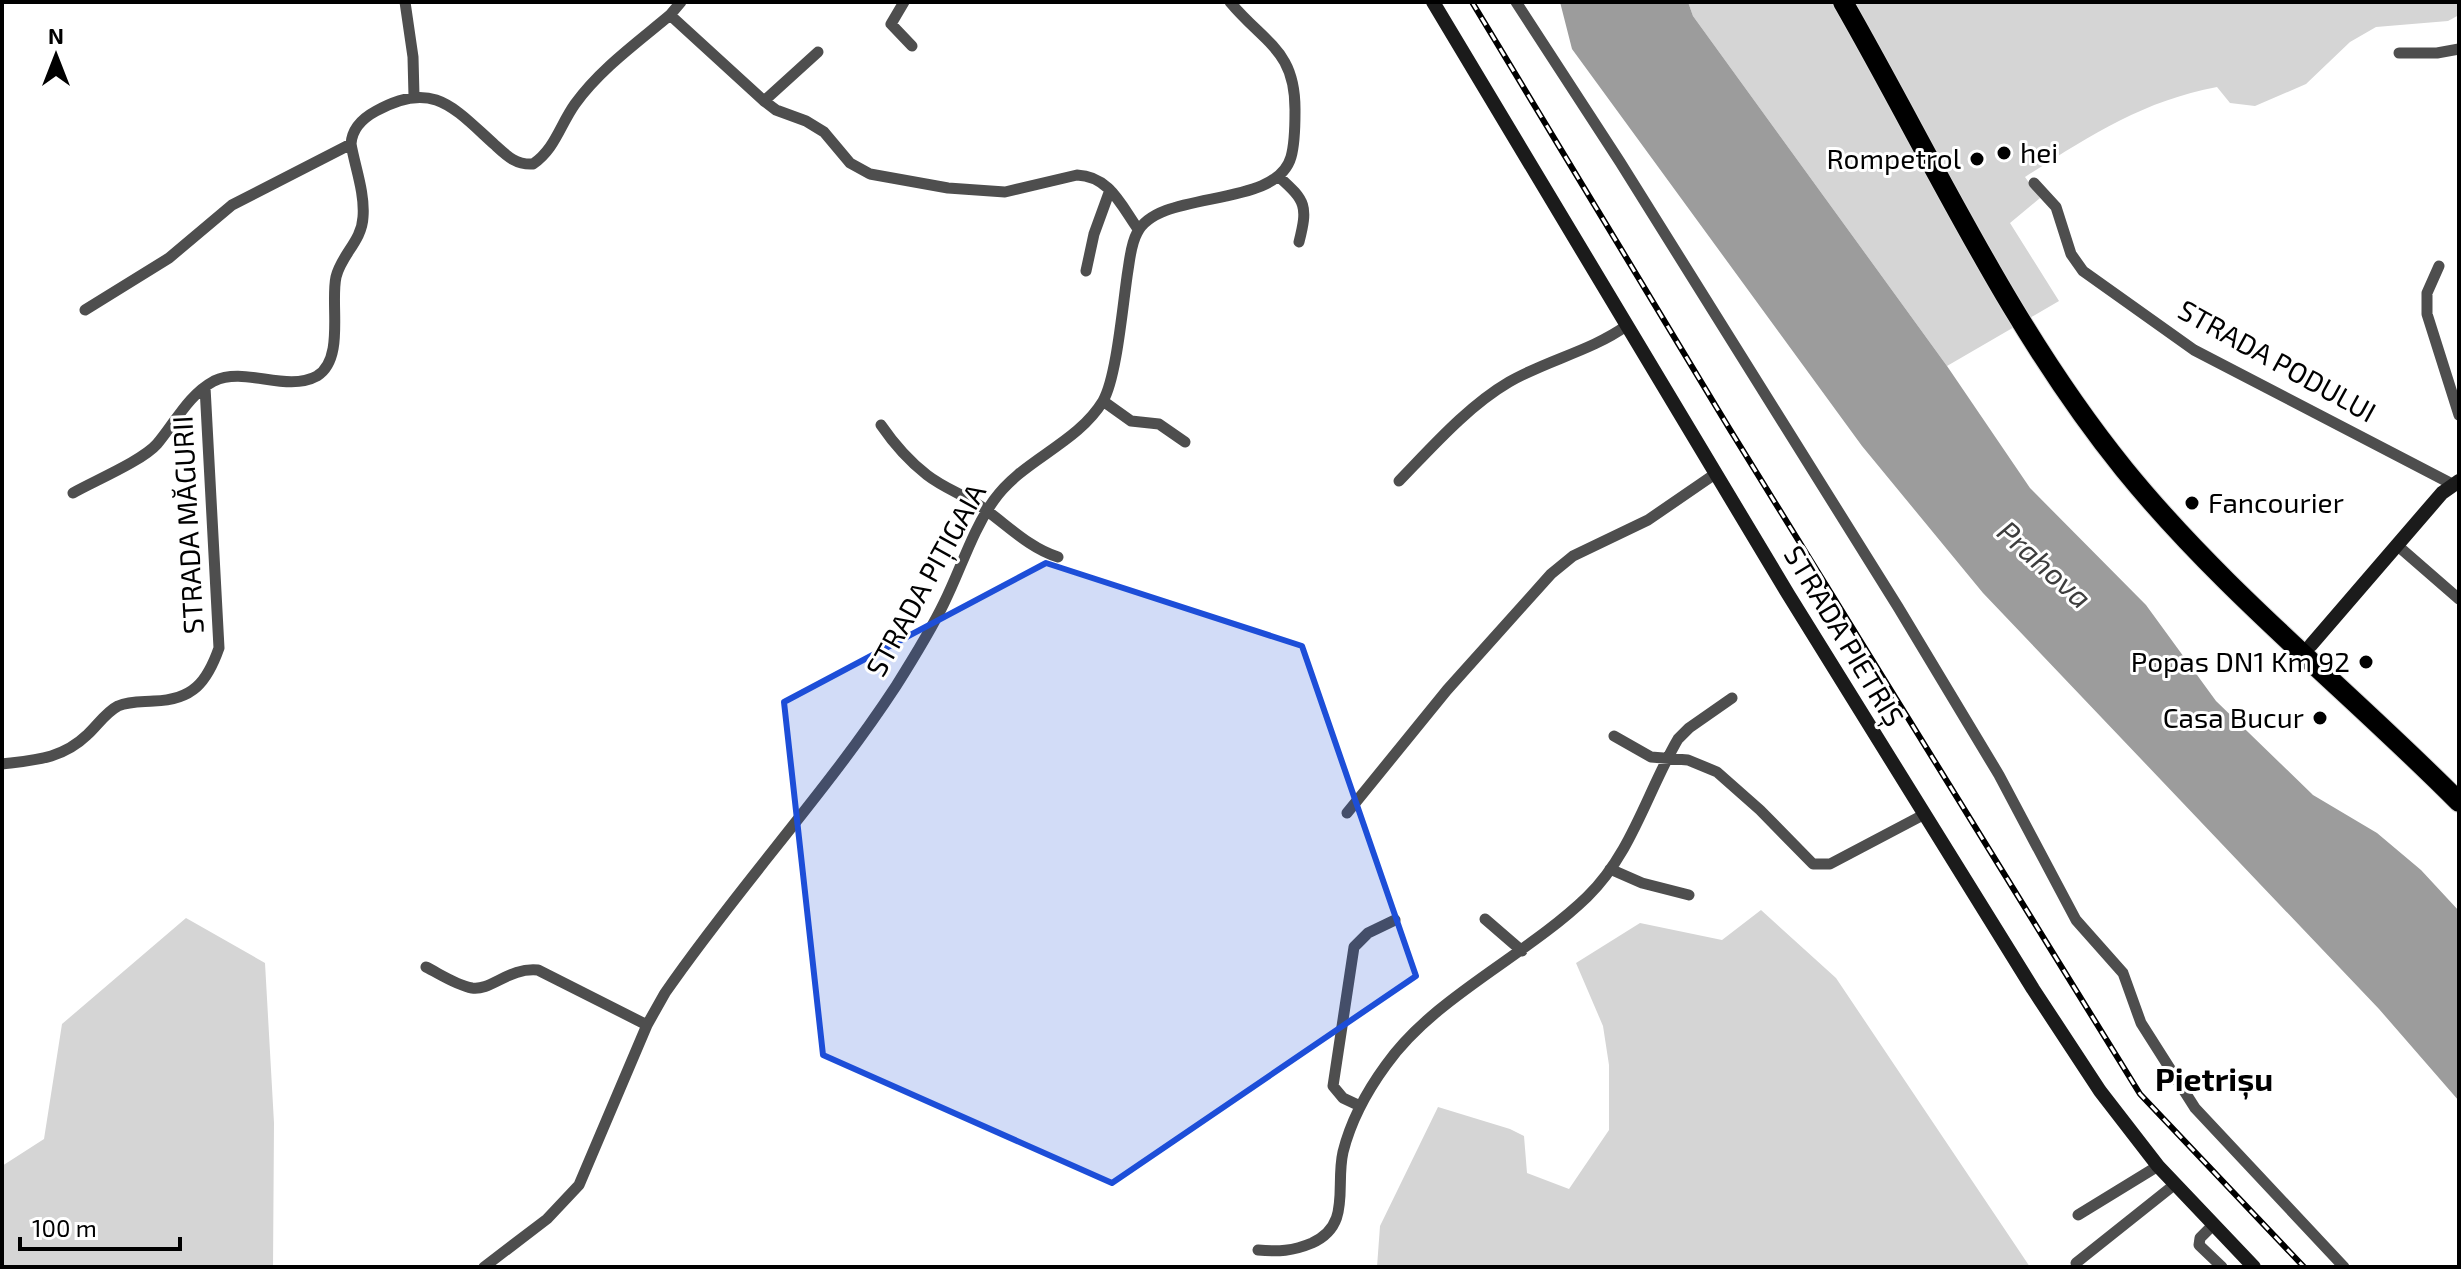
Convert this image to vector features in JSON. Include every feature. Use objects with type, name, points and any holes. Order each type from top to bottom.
[{"type":"highway","points":[[1843,2],[2016,314],[2063,387],[2122,466],[2169,523],[2206,561],[2459,802]]},
{"type":"highway","points":[[1858,2],[2026,307],[2073,380],[2176,512],[2232,570],[2459,784]]},
{"type":"main road","name":"STRADA PIETRIȘ","points":[[1433,2],[1923,815],[2100,1091],[2174,1185],[2254,1267]]},
{"type":"main road","points":[[2311,645],[2456,483]]},
{"type":"street","points":[[405,2],[413,57],[414,96]]},
{"type":"street","points":[[85,310],[169,258],[232,205],[351,144],[351,137],[362,121],[374,112],[414,96],[442,102],[512,160],[523,165],[533,164],[552,145],[575,104],[590,86],[681,2]]},
{"type":"street","points":[[904,2],[891,24],[912,46]]},
{"type":"street","points":[[670,15],[764,101],[776,110],[806,121],[824,132],[850,163],[870,174],[948,188],[1005,192],[1087,175],[1096,177],[1110,190],[1138,229],[1179,207],[1255,187],[1279,177],[1290,158],[1294,141],[1292,75],[1277,49],[1230,2]]},
{"type":"street","points":[[1516,2],[1620,162],[1898,607],[1999,775],[2076,920],[2123,973],[2141,1023],[2195,1108],[2344,1267]]},
{"type":"street","points":[[2399,53],[2437,53],[2459,49]]},
{"type":"street","points":[[764,101],[818,52]]},
{"type":"street","name":"STRADA MĂGURII","points":[[2,764],[57,756],[72,749],[114,708],[127,702],[178,699],[199,686],[211,671],[219,648],[205,387],[222,378],[307,379],[318,375],[328,364],[334,343],[335,278],[359,235],[363,216],[351,144]]},
{"type":"street","points":[[1279,177],[1303,202],[1299,242]]},
{"type":"street","name":"STRADA PODULUI","points":[[2034,183],[2056,207],[2071,254],[2083,271],[2159,327],[2194,350],[2456,483]]},
{"type":"street","points":[[1086,271],[1094,234],[1110,190]]},
{"type":"street","name":"STRADA PIȚIGAIA","points":[[484,1267],[547,1219],[579,1185],[594,1156],[647,1025],[680,971],[856,743],[894,688],[943,605],[987,511],[1013,479],[1081,426],[1103,401],[1111,377],[1131,253],[1138,229]]},
{"type":"street","points":[[2439,266],[2427,293],[2427,314],[2459,415]]},
{"type":"street","points":[[1399,481],[1472,410],[1506,383],[1600,342],[1626,326]]},
{"type":"street","points":[[73,493],[156,445],[172,420],[205,387]]},
{"type":"street","points":[[1103,401],[1131,421],[1159,424],[1185,442]]},
{"type":"street","points":[[881,425],[897,448],[928,476],[1058,557]]},
{"type":"street","points":[[1347,813],[1447,690],[1551,574],[1573,556],[1648,520],[1715,474]]},
{"type":"street","points":[[2398,546],[2459,599]]},
{"type":"street","points":[[1258,1250],[1300,1248],[1322,1239],[1331,1231],[1338,1216],[1344,1151],[1360,1106],[1387,1063],[1407,1040],[1457,997],[1522,951],[1587,897],[1610,869],[1640,818],[1678,739],[1732,698]]},
{"type":"street","points":[[1614,736],[1651,757],[1697,763],[1730,781],[1813,864],[1830,864],[1923,815]]},
{"type":"street","points":[[1610,869],[1642,883],[1689,895]]},
{"type":"street","points":[[1485,919],[1522,951]]},
{"type":"street","points":[[1360,1106],[1343,1098],[1333,1086],[1352,954],[1359,940],[1395,920]]},
{"type":"street","points":[[426,967],[475,989],[514,972],[538,970],[647,1025]]},
{"type":"street","points":[[2078,1215],[2158,1166]]},
{"type":"street","points":[[2076,1263],[2174,1185]]},
{"type":"street","points":[[2213,1225],[2200,1238],[2199,1245],[2222,1267]]},
{"type":"highlighted area","points":[[1046,563],[1302,646],[1416,976],[1112,1183],[823,1055],[784,702]]},
{"type":"shaded area","points":[[1688,2],[2459,2],[2459,15],[2448,21],[2376,27],[2350,42],[2306,84],[2255,106],[2230,103],[2217,87],[2164,101],[2116,122],[2025,177],[2040,198],[2010,223],[2059,301],[1947,366],[1693,16]]},
{"type":"shaded area","points":[[1761,910],[1836,978],[2030,1267],[1377,1267],[1380,1226],[1438,1107],[1524,1136],[1527,1173],[1569,1189],[1609,1130],[1609,1065],[1603,1026],[1576,963],[1640,923],[1722,940]]},
{"type":"shaded area","points":[[186,918],[265,963],[274,1123],[273,1267],[2,1267],[2,1166],[44,1139],[62,1024]]},
{"type":"water","name":"Prahova","points":[[1560,2],[1688,2],[1693,16],[1947,366],[2030,488],[2146,605],[2216,701],[2313,795],[2377,833],[2421,870],[2459,911],[2459,1101],[2379,1009],[1983,593],[1862,446],[1572,49]]},
{"type":"railway","points":[[1472,2],[1729,428],[2140,1094],[2304,1267]]},
{"type":"place","name":"hei","points":[[2004,153]]},
{"type":"place","name":"Rompetrol","points":[[1977,159]]},
{"type":"place","name":"Fancourier","points":[[2192,503]]},
{"type":"place","name":"Popas DN1 Km 92","points":[[2366,662]]},
{"type":"place","name":"Casa Bucur","points":[[2320,718]]},
{"type":"district","name":"Pietrișu","points":[[2214,1080]]}]
